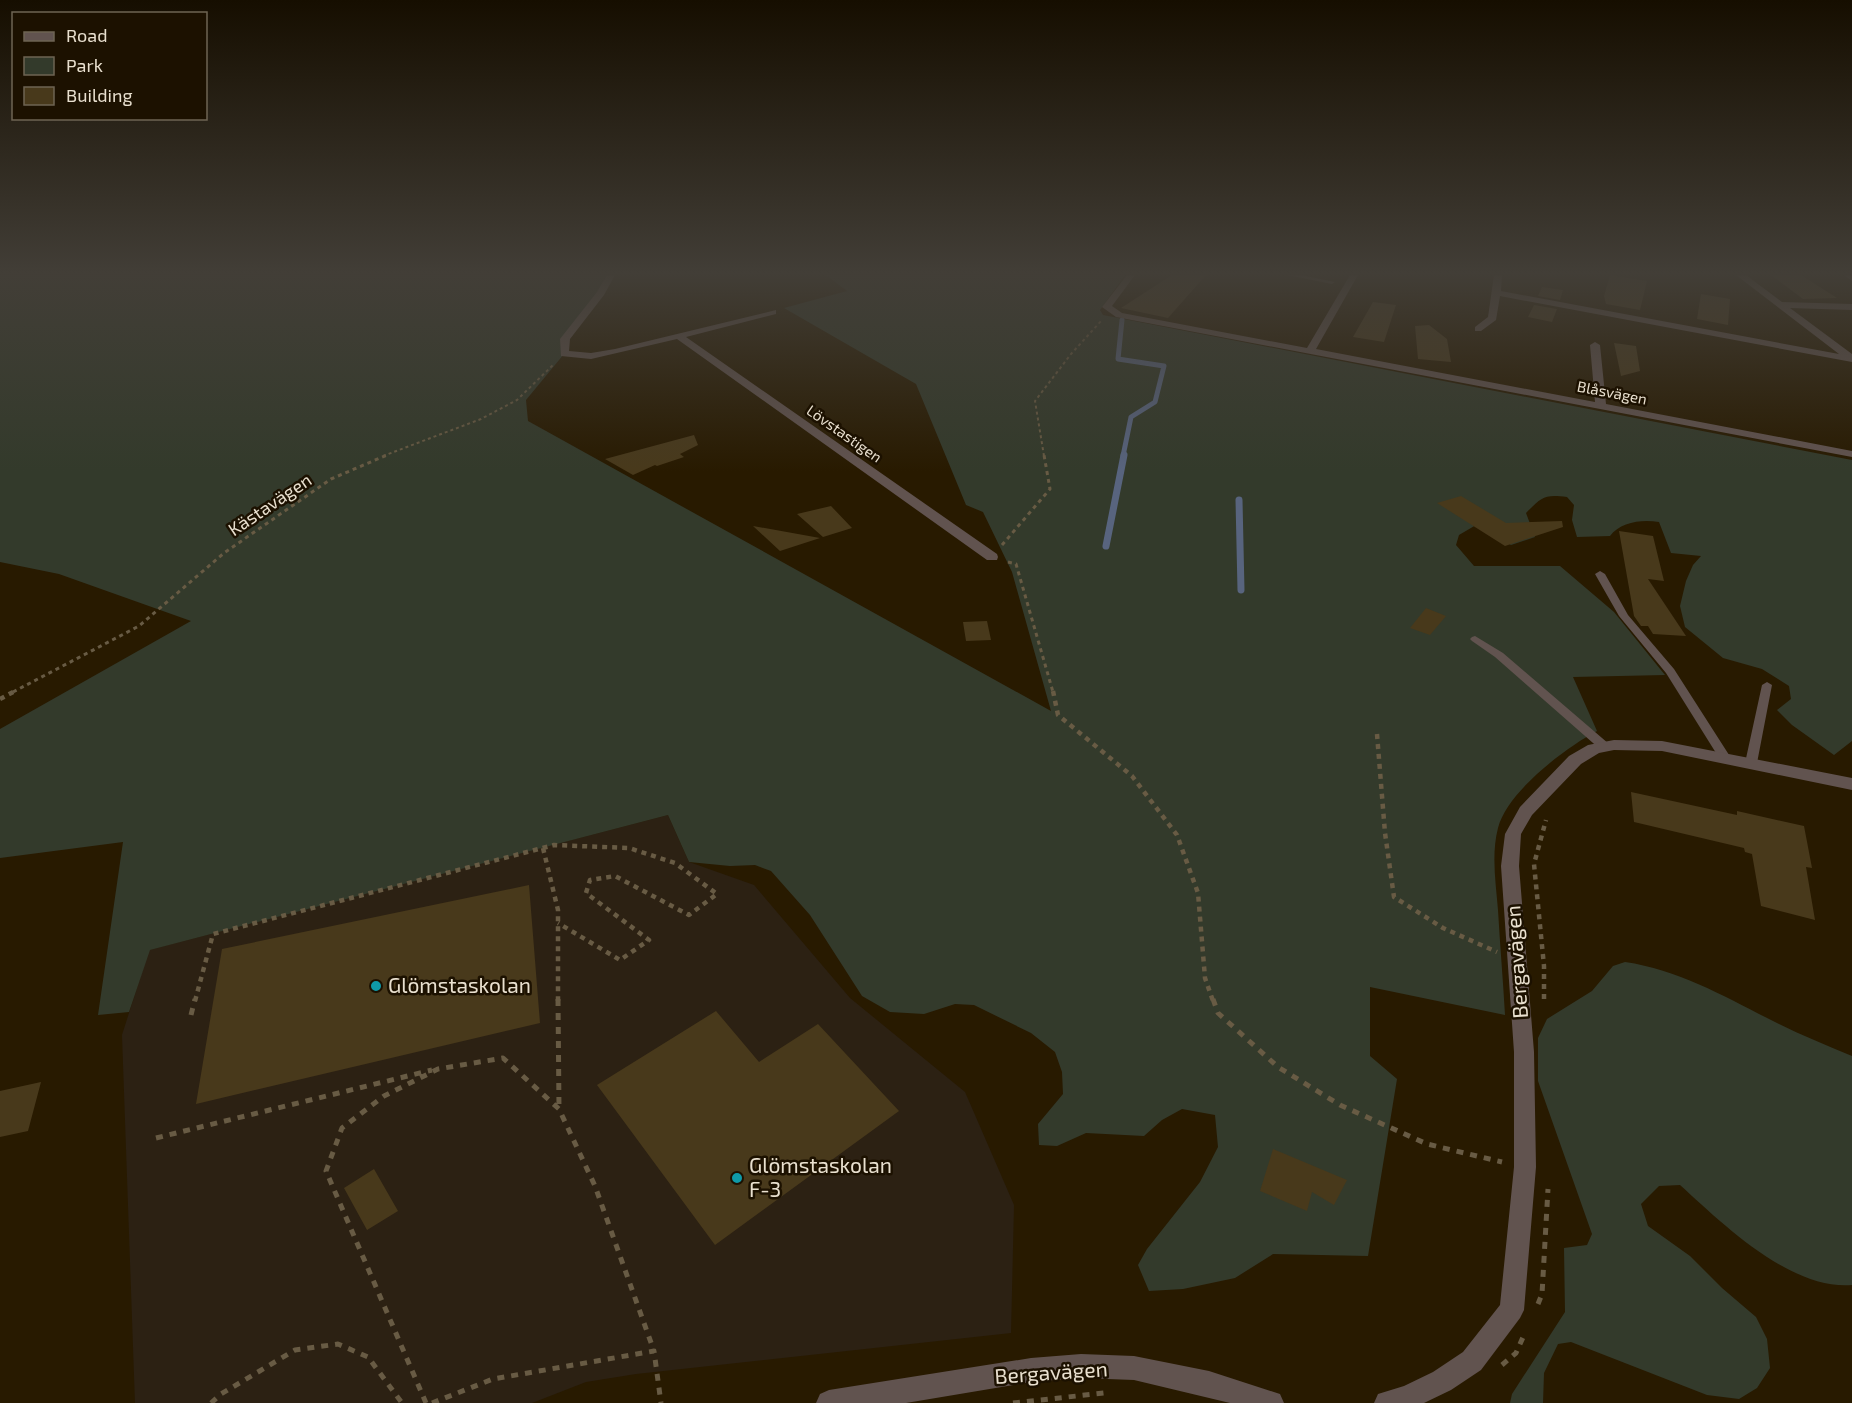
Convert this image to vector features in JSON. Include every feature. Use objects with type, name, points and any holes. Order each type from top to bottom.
[{"type":"street","points":[[565,340],[563,352],[567,355],[597,355],[660,340]]},
{"type":"street","name":"Lövstastigen","points":[[685,340],[992,557]]},
{"type":"street","name":"Blåsvägen","points":[[1260,340],[1852,454]]},
{"type":"street","points":[[1311,350],[1316,340]]},
{"type":"street","points":[[1752,340],[1852,359]]},
{"type":"street","points":[[1828,340],[1852,359]]},
{"type":"street","points":[[1595,345],[1601,406]]},
{"type":"street","name":"Bergavägen","points":[[1387,1403],[1407,1398],[1472,1361],[1512,1310],[1525,1167],[1524,1052],[1510,866],[1513,834],[1526,811],[1575,760],[1586,753],[1605,747],[1643,744],[1852,784]]},
{"type":"street","name":"Bergavägen","points":[[829,1403],[1031,1370],[1081,1366],[1134,1368],[1209,1384],[1271,1403]]},
{"type":"lane","points":[[1600,574],[1624,616],[1670,671],[1725,758]]},
{"type":"lane","points":[[1475,639],[1499,655],[1605,747]]},
{"type":"lane","points":[[1751,763],[1767,685]]},
{"type":"path","points":[[1085,340],[1071,354],[1035,401],[1050,489],[992,557],[1016,564],[1049,673],[1058,715],[1132,776],[1177,835],[1198,893],[1205,978],[1218,1013],[1278,1067],[1340,1105],[1427,1144],[1525,1167]]},
{"type":"path","name":"Kästavägen","points":[[0,699],[139,626],[224,553],[331,479],[361,465],[481,419],[517,400],[548,368],[567,355]]},
{"type":"path","points":[[1377,734],[1385,833],[1394,897],[1424,919],[1472,943],[1517,960]]},
{"type":"path","points":[[1544,1002],[1544,966],[1534,864],[1547,814]]},
{"type":"path","points":[[191,1015],[213,934],[554,845],[629,848],[675,863],[717,894],[689,915],[615,876],[590,880],[586,893],[649,940],[620,960],[558,923]]},
{"type":"path","points":[[543,848],[558,910],[559,1109]]},
{"type":"path","points":[[156,1138],[438,1069],[503,1058],[559,1109],[596,1186],[654,1351],[661,1403]]},
{"type":"path","points":[[426,1403],[326,1171],[342,1128],[384,1096],[438,1069]]},
{"type":"path","points":[[1533,1314],[1542,1294],[1549,1204],[1548,1180]]},
{"type":"path","points":[[1500,1367],[1516,1353],[1525,1333]]},
{"type":"path","points":[[211,1403],[221,1394],[295,1350],[338,1344],[369,1357],[402,1403]]},
{"type":"path","points":[[432,1403],[493,1379],[654,1351]]},
{"type":"path","points":[[1013,1403],[1112,1392]]},
{"type":"shaded area","points":[[668,815],[689,862],[754,885],[850,998],[965,1092],[1014,1205],[1011,1333],[636,1374],[586,1382],[532,1403],[135,1403],[122,1035],[149,950]]},
{"type":"green space","points":[[0,340],[565,340],[564,354],[526,400],[528,421],[1051,711],[1012,572],[983,512],[966,505],[916,384],[840,340],[1235,340],[1852,460],[1852,741],[1834,755],[1792,725],[1777,710],[1791,699],[1789,686],[1762,669],[1723,658],[1685,627],[1680,606],[1686,581],[1693,565],[1701,556],[1671,553],[1659,522],[1646,521],[1625,525],[1619,527],[1610,536],[1577,537],[1572,520],[1574,505],[1567,497],[1553,496],[1540,500],[1526,513],[1535,537],[1511,545],[1476,525],[1459,535],[1456,545],[1474,566],[1560,566],[1614,612],[1665,675],[1573,677],[1597,731],[1569,748],[1539,772],[1513,800],[1504,814],[1498,828],[1494,859],[1505,1015],[1370,987],[1370,1056],[1397,1079],[1368,1256],[1273,1254],[1235,1278],[1183,1289],[1149,1291],[1138,1265],[1147,1249],[1200,1182],[1218,1147],[1215,1115],[1182,1109],[1162,1120],[1144,1136],[1086,1133],[1057,1146],[1039,1145],[1038,1124],[1063,1094],[1062,1072],[1055,1052],[1031,1033],[974,1005],[955,1004],[924,1014],[890,1012],[862,996],[810,915],[771,871],[755,865],[730,866],[689,862],[668,815],[150,950],[129,1012],[98,1015],[123,842],[0,858],[0,729],[191,621],[59,574],[0,562]]},
{"type":"green space","points":[[1625,962],[1684,978],[1852,1056],[1852,1285],[1829,1284],[1805,1277],[1782,1266],[1737,1235],[1680,1185],[1659,1186],[1641,1204],[1648,1226],[1690,1256],[1756,1317],[1767,1339],[1770,1368],[1757,1388],[1739,1399],[1707,1395],[1571,1342],[1558,1344],[1544,1373],[1543,1403],[1510,1403],[1512,1394],[1565,1312],[1564,1248],[1587,1245],[1592,1234],[1538,1081],[1538,1038],[1547,1019],[1592,991],[1613,966]]},
{"type":"building","points":[[1416,340],[1447,340],[1451,362],[1418,359]]},
{"type":"building","points":[[1614,343],[1636,346],[1640,371],[1621,376]]},
{"type":"building","points":[[694,435],[698,445],[680,454],[684,457],[655,465],[633,475],[605,459]]},
{"type":"building","points":[[1461,496],[1506,523],[1562,521],[1563,527],[1505,546],[1437,503]]},
{"type":"building","points":[[831,506],[852,528],[823,537],[797,514]]},
{"type":"building","points":[[753,526],[820,538],[780,551]]},
{"type":"building","points":[[1619,531],[1653,536],[1664,581],[1648,579],[1686,636],[1653,634],[1648,626],[1641,626],[1634,616]]},
{"type":"building","points":[[1426,608],[1446,616],[1430,635],[1410,628]]},
{"type":"building","points":[[987,621],[991,640],[966,641],[963,622]]},
{"type":"building","points":[[1631,792],[1737,815],[1737,811],[1804,826],[1812,868],[1806,867],[1815,920],[1761,906],[1752,854],[1745,852],[1744,848],[1634,822]]},
{"type":"building","name":"Glömstaskolan","points":[[529,885],[540,1023],[196,1104],[222,949]]},
{"type":"building","name":"Glömstaskolan F-3","points":[[716,1011],[759,1062],[818,1024],[899,1111],[715,1245],[597,1085]]},
{"type":"building","points":[[41,1082],[28,1131],[0,1137],[0,1091]]},
{"type":"building","points":[[1273,1149],[1347,1180],[1334,1205],[1312,1192],[1307,1211],[1260,1191]]},
{"type":"building","points":[[374,1169],[398,1211],[367,1230],[344,1188]]},
{"type":"waterway","points":[[1120,340],[1118,359],[1164,366],[1155,402],[1131,417],[1123,456]]},
{"type":"waterway","points":[[1106,546],[1124,455]]},
{"type":"waterway","points":[[1239,500],[1241,590]]},
{"type":"place","name":"Glömstaskolan","points":[[376,986]]},
{"type":"place","name":"Glömstaskolan F-3","points":[[737,1178]]}]
